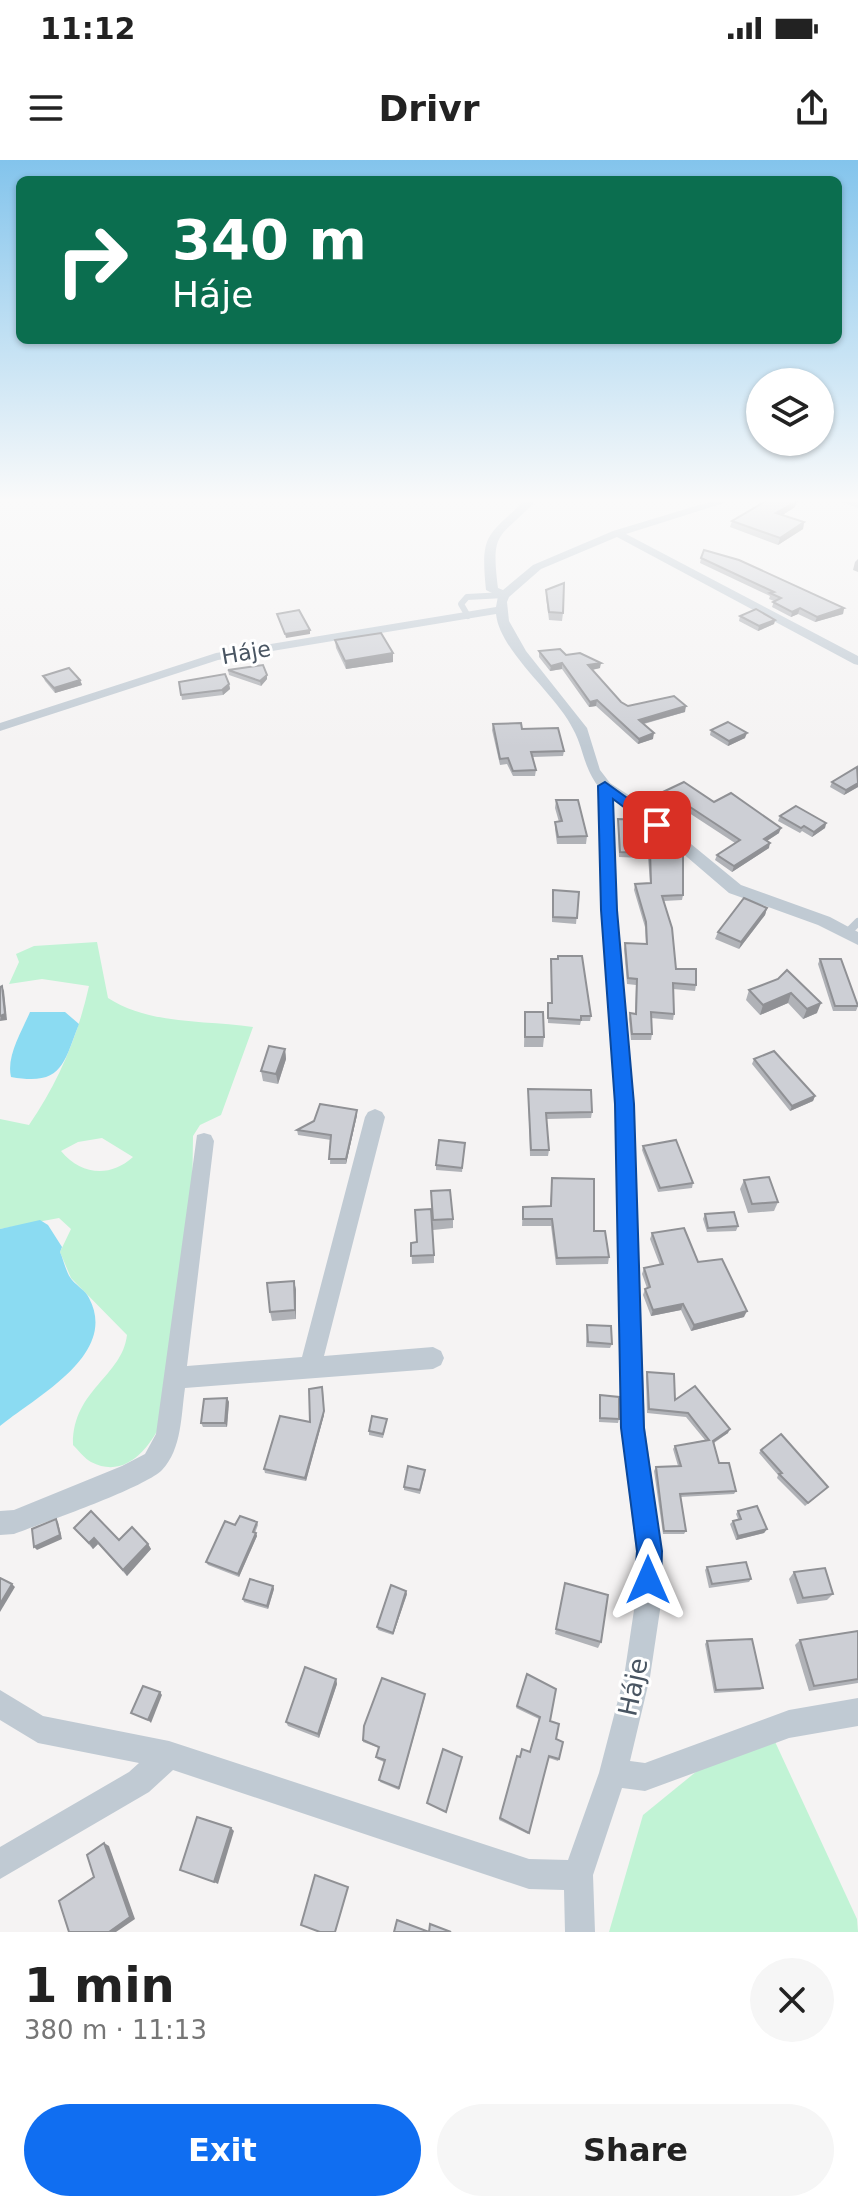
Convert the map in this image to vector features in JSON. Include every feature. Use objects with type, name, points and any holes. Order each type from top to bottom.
[{"type":"street","points":[[491,581],[492,590],[502,602],[523,581]]},
{"type":"street","points":[[707,581],[858,661]]},
{"type":"street","name":"Háje","points":[[0,727],[216,657],[468,616],[502,602],[503,621],[521,652],[580,728],[593,770],[605,786],[636,806],[735,889],[854,931]]},
{"type":"street","name":"Háje","points":[[578,1875],[613,1773],[637,1677],[647,1610],[649,1551],[633,1428],[624,1104],[609,910],[605,786]]},
{"type":"street","points":[[310,1368],[375,1117]]},
{"type":"street","points":[[0,1523],[14,1522],[130,1475],[153,1462],[167,1437],[204,1141]]},
{"type":"street","points":[[174,1378],[433,1358]]},
{"type":"street","points":[[0,1704],[38,1729],[169,1755],[529,1874],[578,1875],[580,1932]]},
{"type":"street","points":[[613,1773],[645,1777],[789,1724],[858,1712]]},
{"type":"street","points":[[0,1864],[139,1782],[169,1755]]},
{"type":"lane","points":[[468,616],[461,604],[467,597],[502,602]]},
{"type":"green space","points":[[97,942],[108,998],[124,1007],[178,1020],[253,1027],[221,1115],[200,1125],[193,1136],[192,1204],[163,1420],[144,1450],[126,1464],[115,1467],[91,1462],[73,1445],[80,1411],[116,1362],[127,1335],[71,1278],[60,1252],[71,1229],[59,1218],[0,1229],[0,1119],[29,1125],[66,1058],[89,986],[42,979],[9,984],[19,962],[16,954],[34,946]],"holes":[[[102,1138],[133,1157],[115,1168],[96,1171],[77,1165],[61,1151],[78,1142]]]},
{"type":"green space","points":[[771,1733],[857,1919],[858,1932],[609,1932],[643,1815],[697,1771]]},
{"type":"water","points":[[30,1012],[65,1012],[79,1024],[64,1061],[51,1075],[28,1079],[11,1077],[13,1052]]},
{"type":"water","points":[[40,1220],[48,1225],[62,1247],[60,1252],[70,1277],[89,1298],[95,1318],[93,1337],[70,1372],[0,1426],[0,1229]]},
{"type":"building","points":[[750,581],[784,581],[844,608],[817,617],[800,608],[792,612],[773,602],[781,598],[770,593],[774,592]]},
{"type":"building","points":[[564,583],[563,613],[549,612],[546,590]]},
{"type":"building","points":[[756,609],[775,620],[759,626],[740,616]]},
{"type":"building","points":[[299,610],[310,630],[285,634],[277,614]]},
{"type":"building","points":[[381,633],[393,653],[345,661],[335,640]]},
{"type":"building","points":[[560,649],[566,655],[580,653],[601,663],[588,665],[628,706],[674,696],[686,706],[639,720],[654,733],[639,739],[597,700],[590,702],[562,663],[551,666],[539,651]]},
{"type":"building","points":[[263,665],[267,675],[260,681],[228,670]]},
{"type":"building","points":[[69,668],[80,680],[54,688],[43,676]]},
{"type":"building","points":[[225,674],[229,684],[222,690],[181,695],[179,682]]},
{"type":"building","points":[[728,722],[747,733],[729,741],[711,730]]},
{"type":"building","points":[[521,723],[522,729],[558,728],[564,751],[531,752],[536,770],[513,771],[508,758],[500,759],[493,724]]},
{"type":"building","points":[[857,767],[858,783],[846,790],[832,782]]},
{"type":"building","points":[[684,782],[714,802],[731,793],[781,828],[764,839],[770,843],[734,866],[717,855],[740,840],[681,801],[661,808],[648,799]]},
{"type":"building","points":[[556,800],[578,800],[587,836],[558,837],[555,822],[562,821]]},
{"type":"building","points":[[796,806],[826,823],[814,832],[780,816]]},
{"type":"building","points":[[618,819],[639,820],[643,853],[620,852]]},
{"type":"building","points":[[650,851],[683,855],[683,895],[662,896],[672,928],[676,969],[696,969],[696,985],[673,983],[674,1014],[651,1012],[652,1034],[632,1034],[630,1013],[636,1014],[637,979],[628,978],[625,943],[647,944],[646,922],[635,884],[651,883]]},
{"type":"building","points":[[553,890],[579,892],[577,918],[553,917]]},
{"type":"building","points":[[744,898],[767,908],[741,942],[718,932]]},
{"type":"building","points":[[558,956],[582,956],[591,1016],[581,1016],[581,1020],[548,1018],[548,1003],[552,1003],[551,959],[558,959]]},
{"type":"building","points":[[820,959],[841,959],[858,1006],[835,1006]]},
{"type":"building","points":[[787,970],[821,1003],[807,1009],[791,993],[763,1005],[749,990],[778,979]]},
{"type":"building","points":[[0,987],[5,1014],[0,1016]]},
{"type":"building","points":[[525,1012],[543,1012],[544,1037],[525,1037]]},
{"type":"building","points":[[269,1046],[285,1049],[276,1074],[261,1071]]},
{"type":"building","points":[[774,1051],[815,1096],[792,1106],[754,1059]]},
{"type":"building","points":[[528,1089],[591,1090],[592,1112],[546,1113],[549,1150],[531,1150]]},
{"type":"building","points":[[320,1104],[357,1110],[346,1159],[329,1159],[331,1135],[297,1130],[314,1121]]},
{"type":"building","points":[[439,1140],[465,1143],[462,1168],[436,1165]]},
{"type":"building","points":[[676,1140],[693,1183],[660,1188],[643,1146]]},
{"type":"building","points":[[769,1177],[778,1202],[752,1204],[744,1180]]},
{"type":"building","points":[[552,1178],[594,1179],[594,1231],[605,1231],[609,1257],[557,1258],[552,1219],[523,1219],[523,1207],[551,1206]]},
{"type":"building","points":[[450,1190],[453,1219],[433,1220],[431,1191]]},
{"type":"building","points":[[431,1209],[434,1255],[411,1256],[411,1243],[417,1242],[415,1210]]},
{"type":"building","points":[[734,1212],[738,1226],[708,1228],[705,1214]]},
{"type":"building","points":[[684,1228],[698,1262],[722,1259],[747,1311],[694,1325],[683,1304],[653,1310],[645,1289],[650,1287],[644,1268],[663,1264],[652,1233]]},
{"type":"building","points":[[294,1281],[295,1310],[270,1312],[267,1283]]},
{"type":"building","points":[[587,1325],[611,1326],[612,1344],[588,1342]]},
{"type":"building","points":[[647,1372],[674,1374],[675,1400],[695,1386],[730,1429],[713,1441],[719,1463],[729,1463],[736,1491],[680,1494],[686,1531],[664,1531],[656,1467],[681,1466],[675,1446],[709,1440],[688,1413],[649,1409]]},
{"type":"building","points":[[322,1387],[324,1411],[305,1478],[264,1469],[280,1416],[310,1422],[309,1389]]},
{"type":"building","points":[[600,1395],[619,1397],[619,1419],[600,1418]]},
{"type":"building","points":[[227,1398],[225,1423],[201,1423],[204,1399]]},
{"type":"building","points":[[372,1416],[387,1419],[383,1434],[369,1431]]},
{"type":"building","points":[[781,1434],[828,1487],[808,1503],[779,1474],[782,1473],[761,1450]]},
{"type":"building","points":[[408,1466],[425,1470],[420,1490],[404,1487]]},
{"type":"building","points":[[757,1506],[767,1529],[738,1536],[733,1521],[741,1519],[738,1511]]},
{"type":"building","points":[[91,1511],[119,1540],[132,1527],[148,1544],[123,1570],[94,1538],[89,1543],[74,1528]]},
{"type":"building","points":[[240,1516],[257,1522],[253,1532],[256,1533],[238,1574],[206,1562],[225,1521],[235,1525]]},
{"type":"building","points":[[56,1519],[60,1535],[34,1547],[32,1529]]},
{"type":"building","points":[[746,1562],[751,1579],[712,1584],[707,1567]]},
{"type":"building","points":[[825,1568],[833,1594],[803,1598],[794,1572]]},
{"type":"building","points":[[0,1578],[12,1584],[0,1604]]},
{"type":"building","points":[[250,1579],[273,1586],[267,1606],[243,1599]]},
{"type":"building","points":[[565,1583],[608,1595],[601,1642],[556,1629]]},
{"type":"building","points":[[391,1585],[406,1591],[393,1633],[377,1627]]},
{"type":"building","points":[[858,1631],[858,1679],[814,1686],[800,1640]]},
{"type":"building","points":[[752,1639],[763,1688],[716,1690],[707,1641]]},
{"type":"building","points":[[305,1667],[336,1679],[318,1734],[286,1722]]},
{"type":"building","points":[[527,1674],[556,1689],[550,1721],[559,1724],[556,1739],[563,1742],[559,1759],[549,1756],[529,1833],[500,1818],[517,1756],[520,1757],[522,1749],[530,1752],[540,1717],[517,1706]]},
{"type":"building","points":[[382,1678],[425,1694],[399,1788],[379,1780],[385,1760],[376,1757],[379,1747],[363,1740],[364,1726]]},
{"type":"building","points":[[143,1686],[160,1692],[148,1720],[131,1713]]},
{"type":"building","points":[[443,1749],[462,1757],[446,1812],[427,1803]]},
{"type":"building","points":[[197,1817],[231,1828],[214,1882],[180,1870]]},
{"type":"building","points":[[104,1843],[130,1917],[109,1932],[69,1932],[59,1901],[94,1877],[87,1855]]},
{"type":"building","points":[[315,1875],[348,1887],[335,1932],[320,1932],[301,1925]]},
{"type":"building","points":[[397,1920],[429,1932],[394,1932]]},
{"type":"building","points":[[430,1924],[451,1932],[429,1932]]},
{"type":"route","points":[[648,1580],[649,1551],[633,1428],[624,1104],[609,910],[605,786],[636,806],[657,825]]}]
